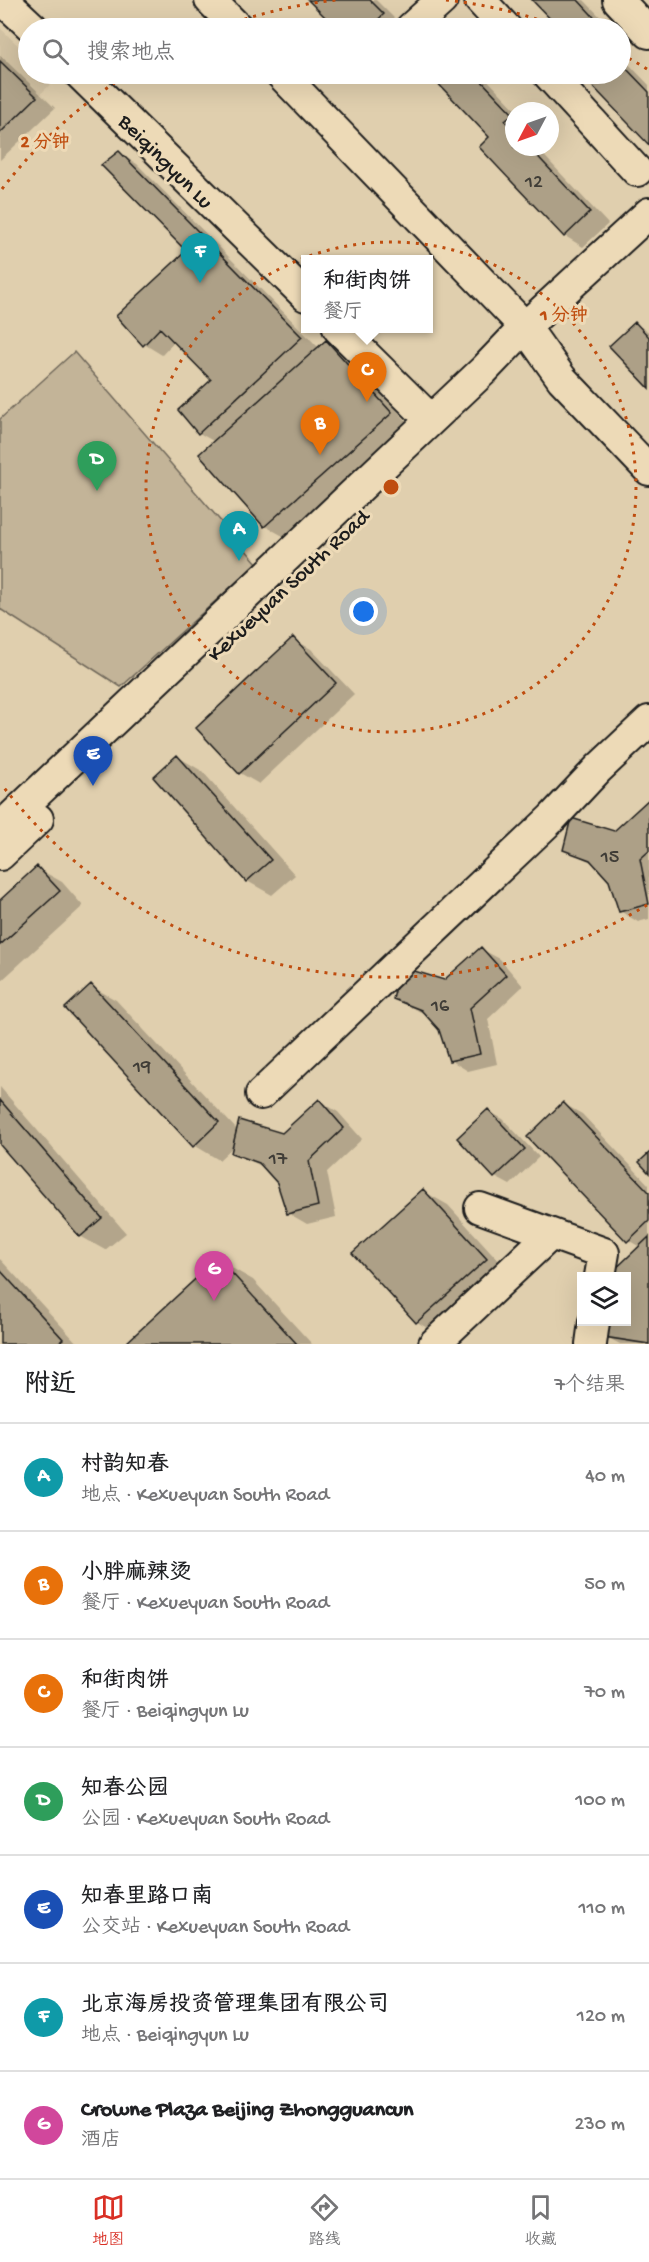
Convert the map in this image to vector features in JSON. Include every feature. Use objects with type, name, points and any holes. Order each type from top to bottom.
[{"type":"street","points":[[3,0],[22,18]]},
{"type":"street","points":[[210,0],[228,18]]},
{"type":"street","points":[[480,0],[497,18]]},
{"type":"street","points":[[618,0],[649,33]]},
{"type":"street","points":[[422,18],[441,1]]},
{"type":"street","name":"Beiqingyun Lu","points":[[90,84],[301,291]]},
{"type":"street","points":[[291,84],[525,327],[562,379],[649,470]]},
{"type":"street","points":[[557,84],[637,171]]},
{"type":"street","points":[[525,327],[649,213]]},
{"type":"street","name":"Kexueyuan South Road","points":[[0,828],[431,420],[525,327]]},
{"type":"street","name":"Kexueyuan South Road","points":[[0,855],[499,383],[525,327]]},
{"type":"street","points":[[343,333],[431,420]]},
{"type":"street","points":[[261,1094],[552,818],[598,769],[649,721]]},
{"type":"street","points":[[480,1208],[604,1252],[601,1272]]},
{"type":"street","points":[[434,1344],[552,1234]]},
{"type":"street","points":[[591,1344],[593,1326]]},
{"type":"shaded area","points":[[0,28],[18,45],[18,84],[51,84],[0,133]]},
{"type":"shaded area","points":[[74,352],[257,563],[121,687],[0,609],[0,419]]},
{"type":"building","points":[[308,0],[370,0],[384,14],[380,18],[326,18]]},
{"type":"building","points":[[532,0],[578,0],[595,18],[549,18]]},
{"type":"building","points":[[0,61],[18,79],[18,84],[24,84],[37,97],[0,133]]},
{"type":"building","points":[[631,73],[649,92],[649,145],[591,84],[631,84]]},
{"type":"building","points":[[439,84],[484,84],[505,106],[505,156],[537,156],[590,212],[564,237],[479,147],[489,137]]},
{"type":"building","points":[[119,151],[302,337],[198,434],[178,410],[211,380],[160,328],[143,346],[116,316],[186,251],[101,165]]},
{"type":"building","points":[[635,322],[649,337],[649,388],[609,346]]},
{"type":"building","points":[[326,340],[392,413],[264,527],[199,454]]},
{"type":"building","points":[[293,637],[336,683],[239,774],[196,728]]},
{"type":"building","points":[[177,755],[271,860],[246,882],[153,777]]},
{"type":"building","points":[[649,799],[649,851],[640,859],[649,904],[619,912],[609,881],[590,860],[563,850],[571,818],[614,831]]},
{"type":"building","points":[[37,866],[60,891],[0,945],[0,900]]},
{"type":"building","points":[[481,947],[506,975],[470,1008],[480,1054],[449,1061],[439,1030],[421,1010],[393,999],[401,967],[444,980]]},
{"type":"building","points":[[91,984],[219,1122],[193,1147],[65,1008]]},
{"type":"building","points":[[319,1099],[344,1128],[309,1161],[318,1206],[287,1214],[277,1183],[259,1163],[231,1153],[239,1120],[282,1133]]},
{"type":"building","points":[[0,1100],[102,1218],[80,1237],[0,1145]]},
{"type":"building","points":[[563,1102],[649,1192],[649,1221],[627,1242],[527,1137]]},
{"type":"building","points":[[488,1109],[525,1149],[494,1178],[457,1138]]},
{"type":"building","points":[[649,1153],[649,1173],[639,1162]]},
{"type":"building","points":[[423,1189],[487,1259],[416,1323],[352,1253]]},
{"type":"building","points":[[649,1237],[649,1344],[604,1337],[605,1326],[631,1326],[631,1272],[612,1272]]},
{"type":"building","points":[[218,1258],[297,1344],[125,1344]]},
{"type":"building","points":[[0,1270],[63,1339],[57,1344],[0,1344]]},
{"type":"place","name":"北京海房投资管理集团有限公司","points":[[200,283]]},
{"type":"place","name":"和街肉饼","points":[[367,402]]},
{"type":"place","name":"小胖麻辣烫","points":[[320,455]]},
{"type":"place","name":"知春公园","points":[[97,491]]},
{"type":"place","name":"村韵知春","points":[[239,561]]},
{"type":"place","name":"知春里路口南","points":[[93,786]]},
{"type":"place","name":"Crowne Plaza Beijing Zhongguancun","points":[[214,1301]]}]
